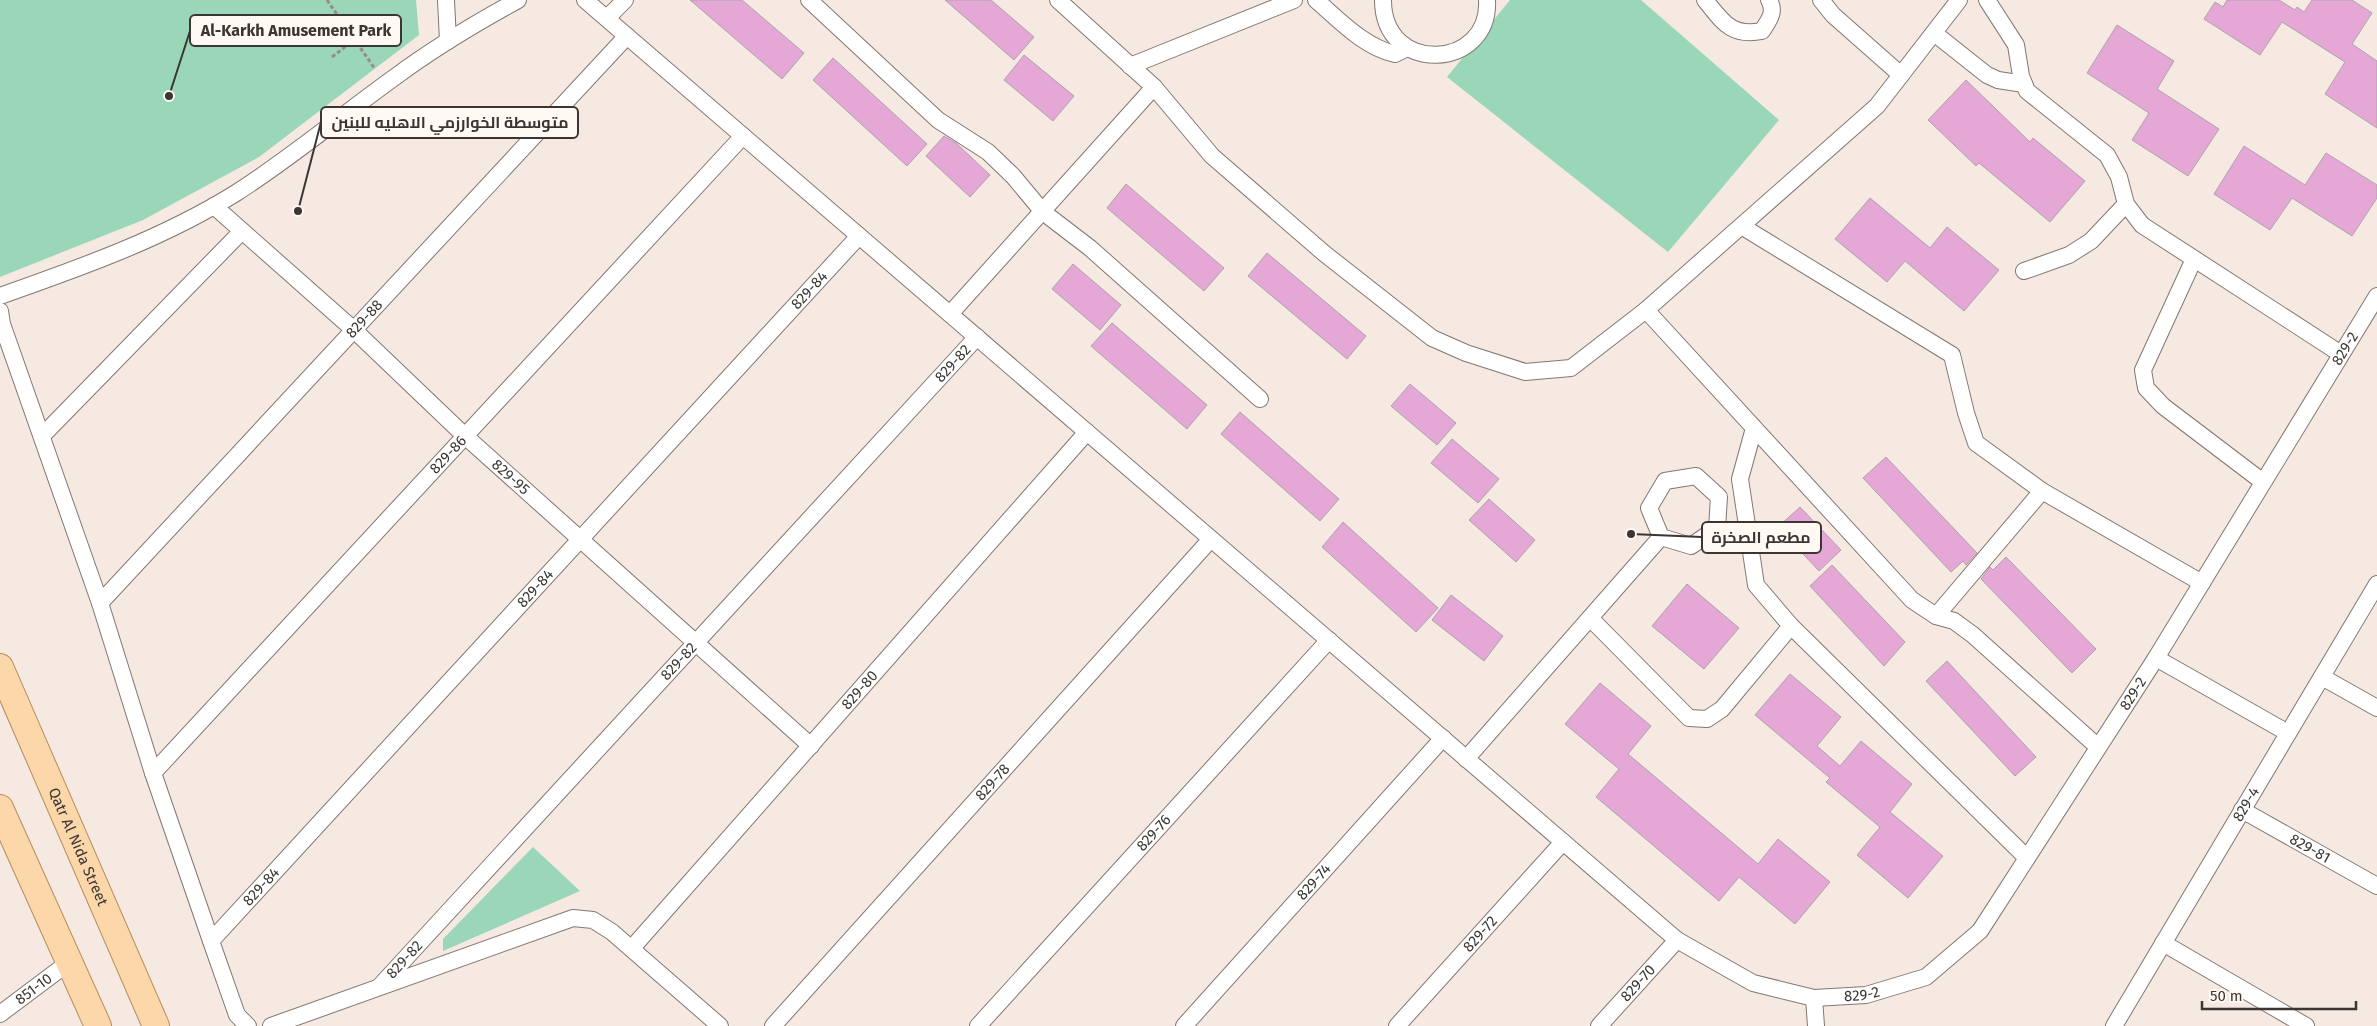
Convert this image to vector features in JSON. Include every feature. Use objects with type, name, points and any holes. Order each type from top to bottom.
[{"type":"main road","name":"Qatr Al Nida Street","points":[[0,668],[150,1022]]},
{"type":"main road","points":[[3,824],[98,1026]]},
{"type":"street","points":[[446,0],[448,41]]},
{"type":"street","points":[[0,296],[113,256],[214,206],[255,181],[385,84],[448,41],[518,0]]},
{"type":"street","name":"829-2","points":[[585,0],[1676,940],[1753,983],[1814,998],[1866,995],[1926,976],[1980,931],[2156,658],[2377,296]]},
{"type":"street","points":[[607,18],[625,0]]},
{"type":"street","points":[[809,0],[938,120],[988,152],[1013,176],[1043,212],[1090,248],[1260,399]]},
{"type":"street","points":[[1058,0],[1154,87],[1212,156],[1325,254],[1432,338],[1525,372],[1571,368],[1646,310],[1743,227],[1877,106],[1958,0]]},
{"type":"street","points":[[1316,0],[1352,32],[1382,51],[1395,54],[1407,48]]},
{"type":"street","points":[[1383,0],[1383,14],[1391,34],[1407,48],[1426,56],[1448,55],[1466,46],[1481,30],[1488,11],[1487,0]]},
{"type":"street","points":[[1705,0],[1723,22],[1734,30],[1747,34],[1762,30],[1772,18],[1772,6],[1769,0]]},
{"type":"street","points":[[1821,0],[1833,15],[1901,75]]},
{"type":"street","points":[[1987,0],[2016,45],[2021,76],[2027,91],[2107,155],[2119,177],[2126,204],[2142,225],[2341,354]]},
{"type":"street","points":[[1130,66],[1286,1]]},
{"type":"street","points":[[1934,33],[1987,75],[1998,80],[2024,84]]},
{"type":"street","name":"829-88","points":[[100,603],[627,36]]},
{"type":"street","points":[[950,314],[1154,87]]},
{"type":"street","name":"829-86","points":[[153,773],[743,136]]},
{"type":"street","points":[[2024,271],[2069,255],[2091,241],[2126,204]]},
{"type":"street","name":"829-95","points":[[214,206],[354,330],[465,436],[811,746]]},
{"type":"street","points":[[1743,227],[1952,355],[1966,413],[1976,443],[2042,491],[2202,583]]},
{"type":"street","points":[[42,436],[242,231]]},
{"type":"street","name":"829-84","points":[[211,941],[859,236]]},
{"type":"street","points":[[2194,259],[2143,370],[2146,388],[2163,406],[2263,482]]},
{"type":"street","points":[[1646,310],[1912,600],[1936,616],[1954,621],[1972,635],[2098,747]]},
{"type":"street","points":[[1,320],[100,603],[153,773],[211,941],[237,1015],[248,1026]]},
{"type":"street","name":"829-82","points":[[380,986],[977,337]]},
{"type":"street","points":[[1754,428],[1740,479],[1756,585],[1791,626],[2026,857]]},
{"type":"street","name":"829-80","points":[[632,948],[1087,432]]},
{"type":"street","points":[[1696,476],[1719,497],[1717,528],[1698,542],[1691,546],[1661,537],[1649,508],[1665,481],[1696,476]]},
{"type":"street","points":[[1936,616],[2042,491]]},
{"type":"street","points":[[1466,758],[1661,537]]},
{"type":"street","name":"829-78","points":[[773,1026],[1211,539]]},
{"type":"street","name":"829-4","points":[[2114,1026],[2377,584]]},
{"type":"street","points":[[1590,618],[1689,718],[1707,719],[1722,709],[1791,626]]},
{"type":"street","name":"829-76","points":[[978,1026],[1329,640]]},
{"type":"street","points":[[2156,658],[2288,733]]},
{"type":"street","points":[[2322,676],[2377,708]]},
{"type":"street","name":"829-74","points":[[1184,1026],[1443,738]]},
{"type":"street","name":"829-81","points":[[2242,810],[2377,886]]},
{"type":"street","name":"829-72","points":[[1397,1026],[1563,842]]},
{"type":"street","points":[[271,1026],[573,918],[593,920],[632,948],[720,1026]]},
{"type":"street","name":"829-70","points":[[1599,1026],[1676,940]]},
{"type":"street","points":[[2163,943],[2306,1026]]},
{"type":"street","name":"851-10","points":[[0,1014],[68,963]]},
{"type":"street","points":[[1814,998],[1816,1026]]},
{"type":"path","points":[[327,0],[385,84]]},
{"type":"path","points":[[332,56],[354,40]]},
{"type":"green space","points":[[0,0],[416,0],[419,35],[259,157],[143,220],[0,277]]},
{"type":"green space","points":[[1510,0],[1641,0],[1779,120],[1668,252],[1447,77]]},
{"type":"green space","points":[[533,847],[580,891],[443,951],[443,939]]},
{"type":"building","points":[[690,0],[742,0],[804,53],[782,79]]},
{"type":"building","points":[[945,0],[991,0],[1034,37],[1014,60]]},
{"type":"building","points":[[2227,0],[2279,0],[2295,10],[2297,7],[2304,12],[2312,0],[2352,0],[2372,13],[2352,44],[2377,61],[2377,128],[2325,94],[2345,62],[2282,22],[2260,55],[2204,19],[2215,2],[2223,7]]},
{"type":"building","points":[[2117,25],[2174,61],[2157,89],[2219,129],[2188,176],[2132,140],[2149,113],[2087,73]]},
{"type":"building","points":[[1024,55],[1074,96],[1053,121],[1004,80]]},
{"type":"building","points":[[833,58],[927,144],[907,166],[813,80]]},
{"type":"building","points":[[1966,80],[2030,142],[2033,138],[2085,181],[2050,222],[1979,163],[1976,166],[1928,120]]},
{"type":"building","points":[[944,136],[956,143],[990,175],[970,197],[926,156]]},
{"type":"building","points":[[2244,146],[2305,185],[2326,153],[2377,185],[2377,198],[2352,236],[2292,198],[2270,230],[2214,194]]},
{"type":"building","points":[[1126,184],[1224,268],[1204,291],[1107,208]]},
{"type":"building","points":[[1870,198],[1930,248],[1947,227],[1999,270],[1964,311],[1905,261],[1887,282],[1835,239]]},
{"type":"building","points":[[1267,253],[1366,336],[1347,359],[1248,276]]},
{"type":"building","points":[[1073,264],[1121,305],[1100,330],[1052,289]]},
{"type":"building","points":[[1112,323],[1207,405],[1187,429],[1091,346]]},
{"type":"building","points":[[1410,384],[1456,423],[1437,445],[1391,406]]},
{"type":"building","points":[[1240,412],[1339,499],[1320,521],[1221,434]]},
{"type":"building","points":[[1452,439],[1499,479],[1478,503],[1431,463]]},
{"type":"building","points":[[1886,457],[1977,553],[1966,565],[1963,561],[1951,572],[1863,478]]},
{"type":"building","points":[[1489,499],[1535,540],[1516,562],[1469,520]]},
{"type":"building","points":[[1800,507],[1841,550],[1819,571],[1778,527]]},
{"type":"building","points":[[1343,522],[1438,608],[1416,632],[1322,547]]},
{"type":"building","points":[[2006,557],[2096,649],[2072,673],[1981,579],[1990,567],[1993,570]]},
{"type":"building","points":[[1832,565],[1905,642],[1884,666],[1810,586]]},
{"type":"building","points":[[1687,584],[1739,628],[1704,669],[1652,626]]},
{"type":"building","points":[[1451,595],[1503,636],[1484,661],[1432,620]]},
{"type":"building","points":[[1947,661],[2036,757],[2015,776],[1926,681]]},
{"type":"building","points":[[1790,674],[1841,717],[1817,746],[1840,766],[1861,741],[1912,784],[1890,812],[1943,856],[1908,898],[1857,855],[1880,827],[1826,782],[1830,778],[1755,715]]},
{"type":"building","points":[[1600,683],[1651,726],[1628,754],[1758,864],[1778,839],[1830,882],[1795,924],[1739,877],[1719,901],[1596,797],[1619,769],[1565,724]]},
{"type":"place","name":"Al-Karkh Amusement Park","points":[[169,96]]},
{"type":"place","name":"متوسطة الخوارزمي الاهليه للبنين","points":[[298,211]]},
{"type":"place","name":"مطعم الصخرة","points":[[1631,534]]}]
